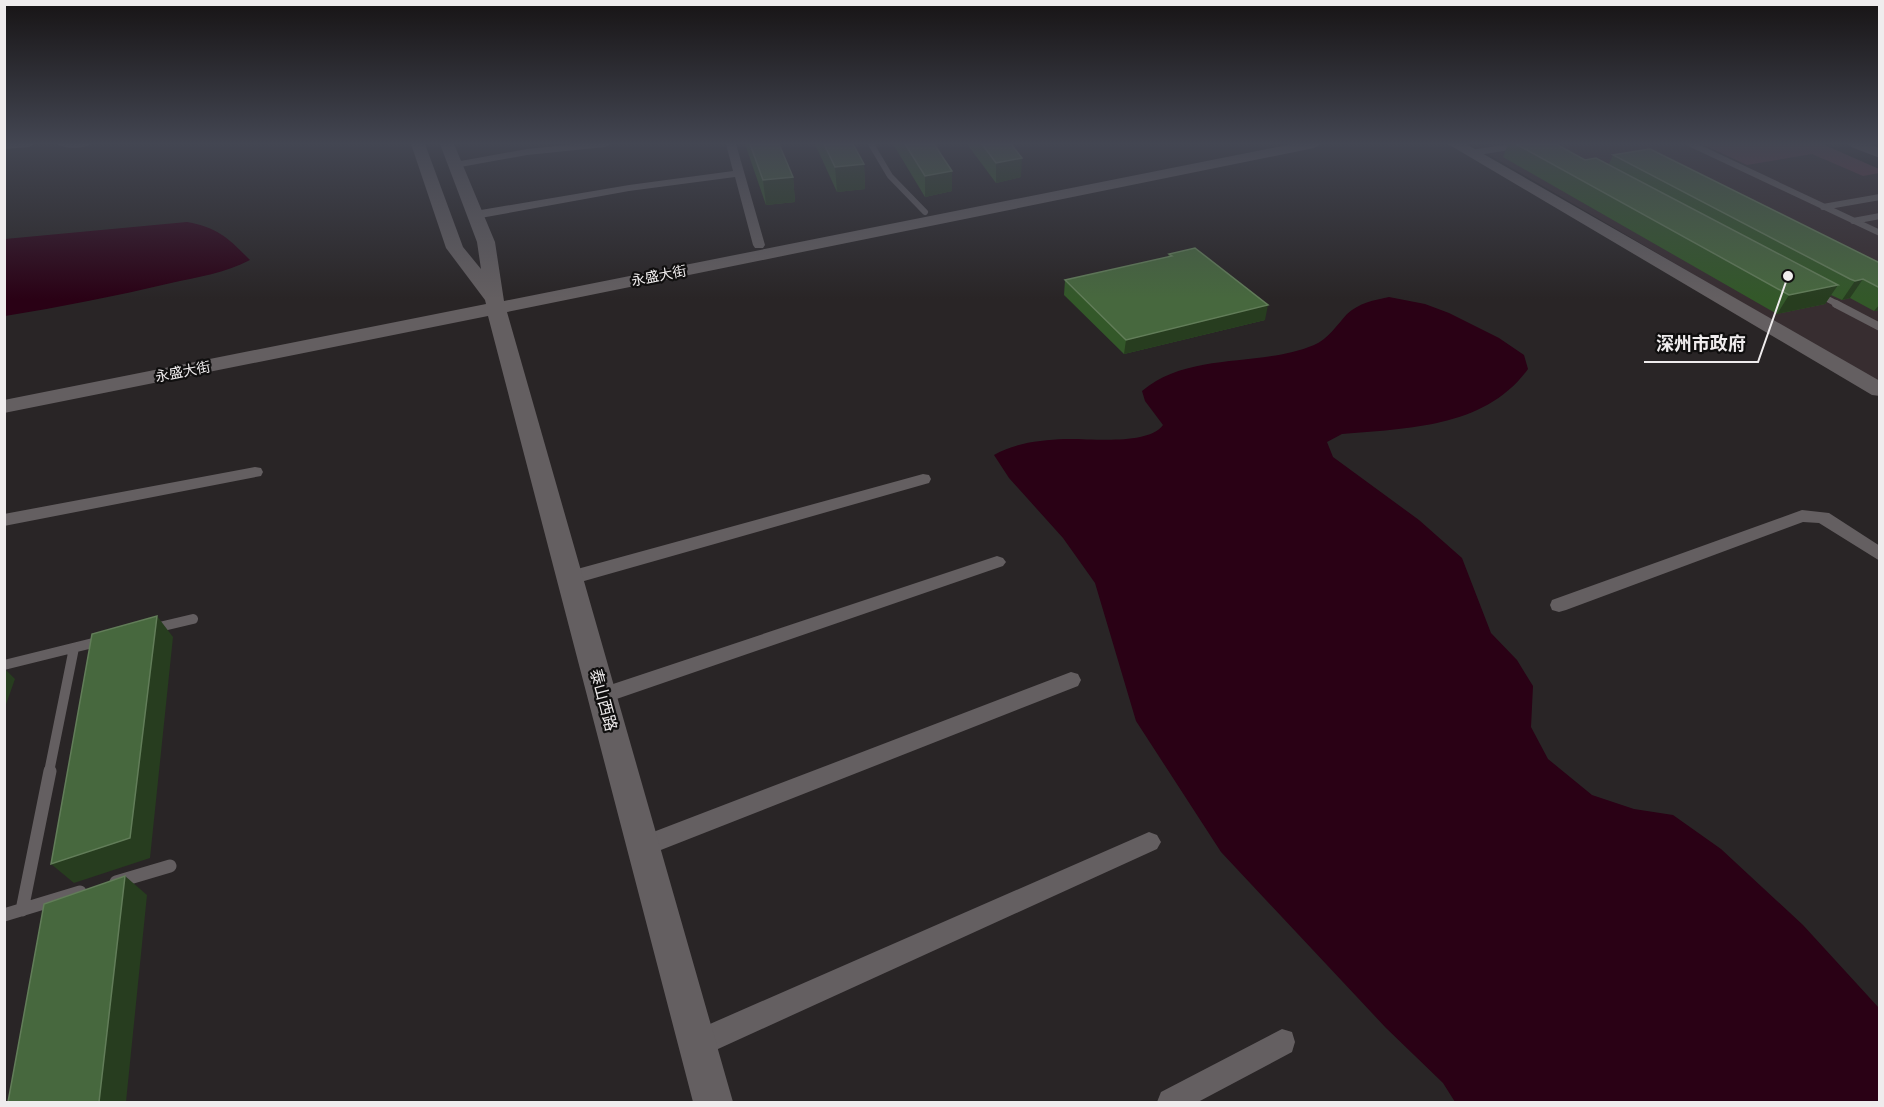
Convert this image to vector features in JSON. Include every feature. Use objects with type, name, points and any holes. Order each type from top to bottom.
[{"type":"main road","name":"泰山西路","points":[[436,196],[455,248],[495,303]]},
{"type":"main road","name":"泰山西路","points":[[467,196],[486,242],[495,303],[713,1102]]},
{"type":"main road","name":"永盛大街","points":[[4,407],[759,245],[1008,196]]},
{"type":"main road","name":"永盛大街","points":[[4,395],[1048,196]]},
{"type":"main road","points":[[1545,196],[1880,390]]},
{"type":"street","points":[[475,215],[585,196]]},
{"type":"street","points":[[745,196],[759,245]]},
{"type":"street","points":[[4,520],[255,472]]},
{"type":"street","points":[[570,578],[923,479]]},
{"type":"street","points":[[1559,605],[1802,516],[1822,517],[1880,555]]},
{"type":"street","points":[[602,696],[997,562]]},
{"type":"street","points":[[643,846],[1071,680]]},
{"type":"street","points":[[697,1044],[1149,842]]},
{"type":"street","points":[[1171,1102],[1282,1042]]},
{"type":"lane","points":[[909,196],[925,212]]},
{"type":"lane","points":[[1799,196],[1880,233]]},
{"type":"lane","points":[[1823,207],[1880,197]]},
{"type":"lane","points":[[1853,221],[1880,216]]},
{"type":"lane","points":[[1806,287],[1880,327]]},
{"type":"lane","points":[[139,632],[193,619]]},
{"type":"lane","points":[[4,665],[107,640]]},
{"type":"lane","points":[[22,909],[74,648]]},
{"type":"lane","points":[[4,915],[170,866]]},
{"type":"shaded area","points":[[1559,196],[1879,196],[1879,383]]},
{"type":"shaded area","points":[[187,222],[207,227],[222,235],[250,260],[201,277],[5,316],[5,239]]},
{"type":"shaded area","points":[[1389,297],[1425,304],[1449,313],[1499,338],[1524,355],[1528,369],[1510,388],[1490,403],[1468,414],[1419,426],[1342,434],[1327,442],[1333,457],[1419,520],[1462,558],[1491,633],[1517,660],[1533,686],[1531,727],[1548,759],[1592,795],[1634,809],[1673,815],[1721,849],[1803,925],[1879,1008],[1879,1102],[1455,1102],[1443,1083],[1386,1028],[1221,852],[1136,721],[1095,583],[1063,538],[1009,478],[994,455],[1037,441],[1117,440],[1145,436],[1155,432],[1163,425],[1145,401],[1142,391],[1161,378],[1203,365],[1271,356],[1314,345],[1328,335],[1352,310],[1367,302]]},
{"type":"building","points":[[1609,196],[1668,196],[1838,285],[1789,295]]},
{"type":"building","points":[[1691,196],[1744,196],[1880,263],[1880,288],[1863,279],[1855,281]]},
{"type":"building","points":[[1195,248],[1268,305],[1126,340],[1065,280],[1172,256],[1169,254]]},
{"type":"building","points":[[157,616],[130,838],[51,864],[92,634]]},
{"type":"building","points":[[125,876],[99,1102],[8,1102],[44,904]]},
{"type":"place","name":"深州市政府","points":[[1788,276]]}]
